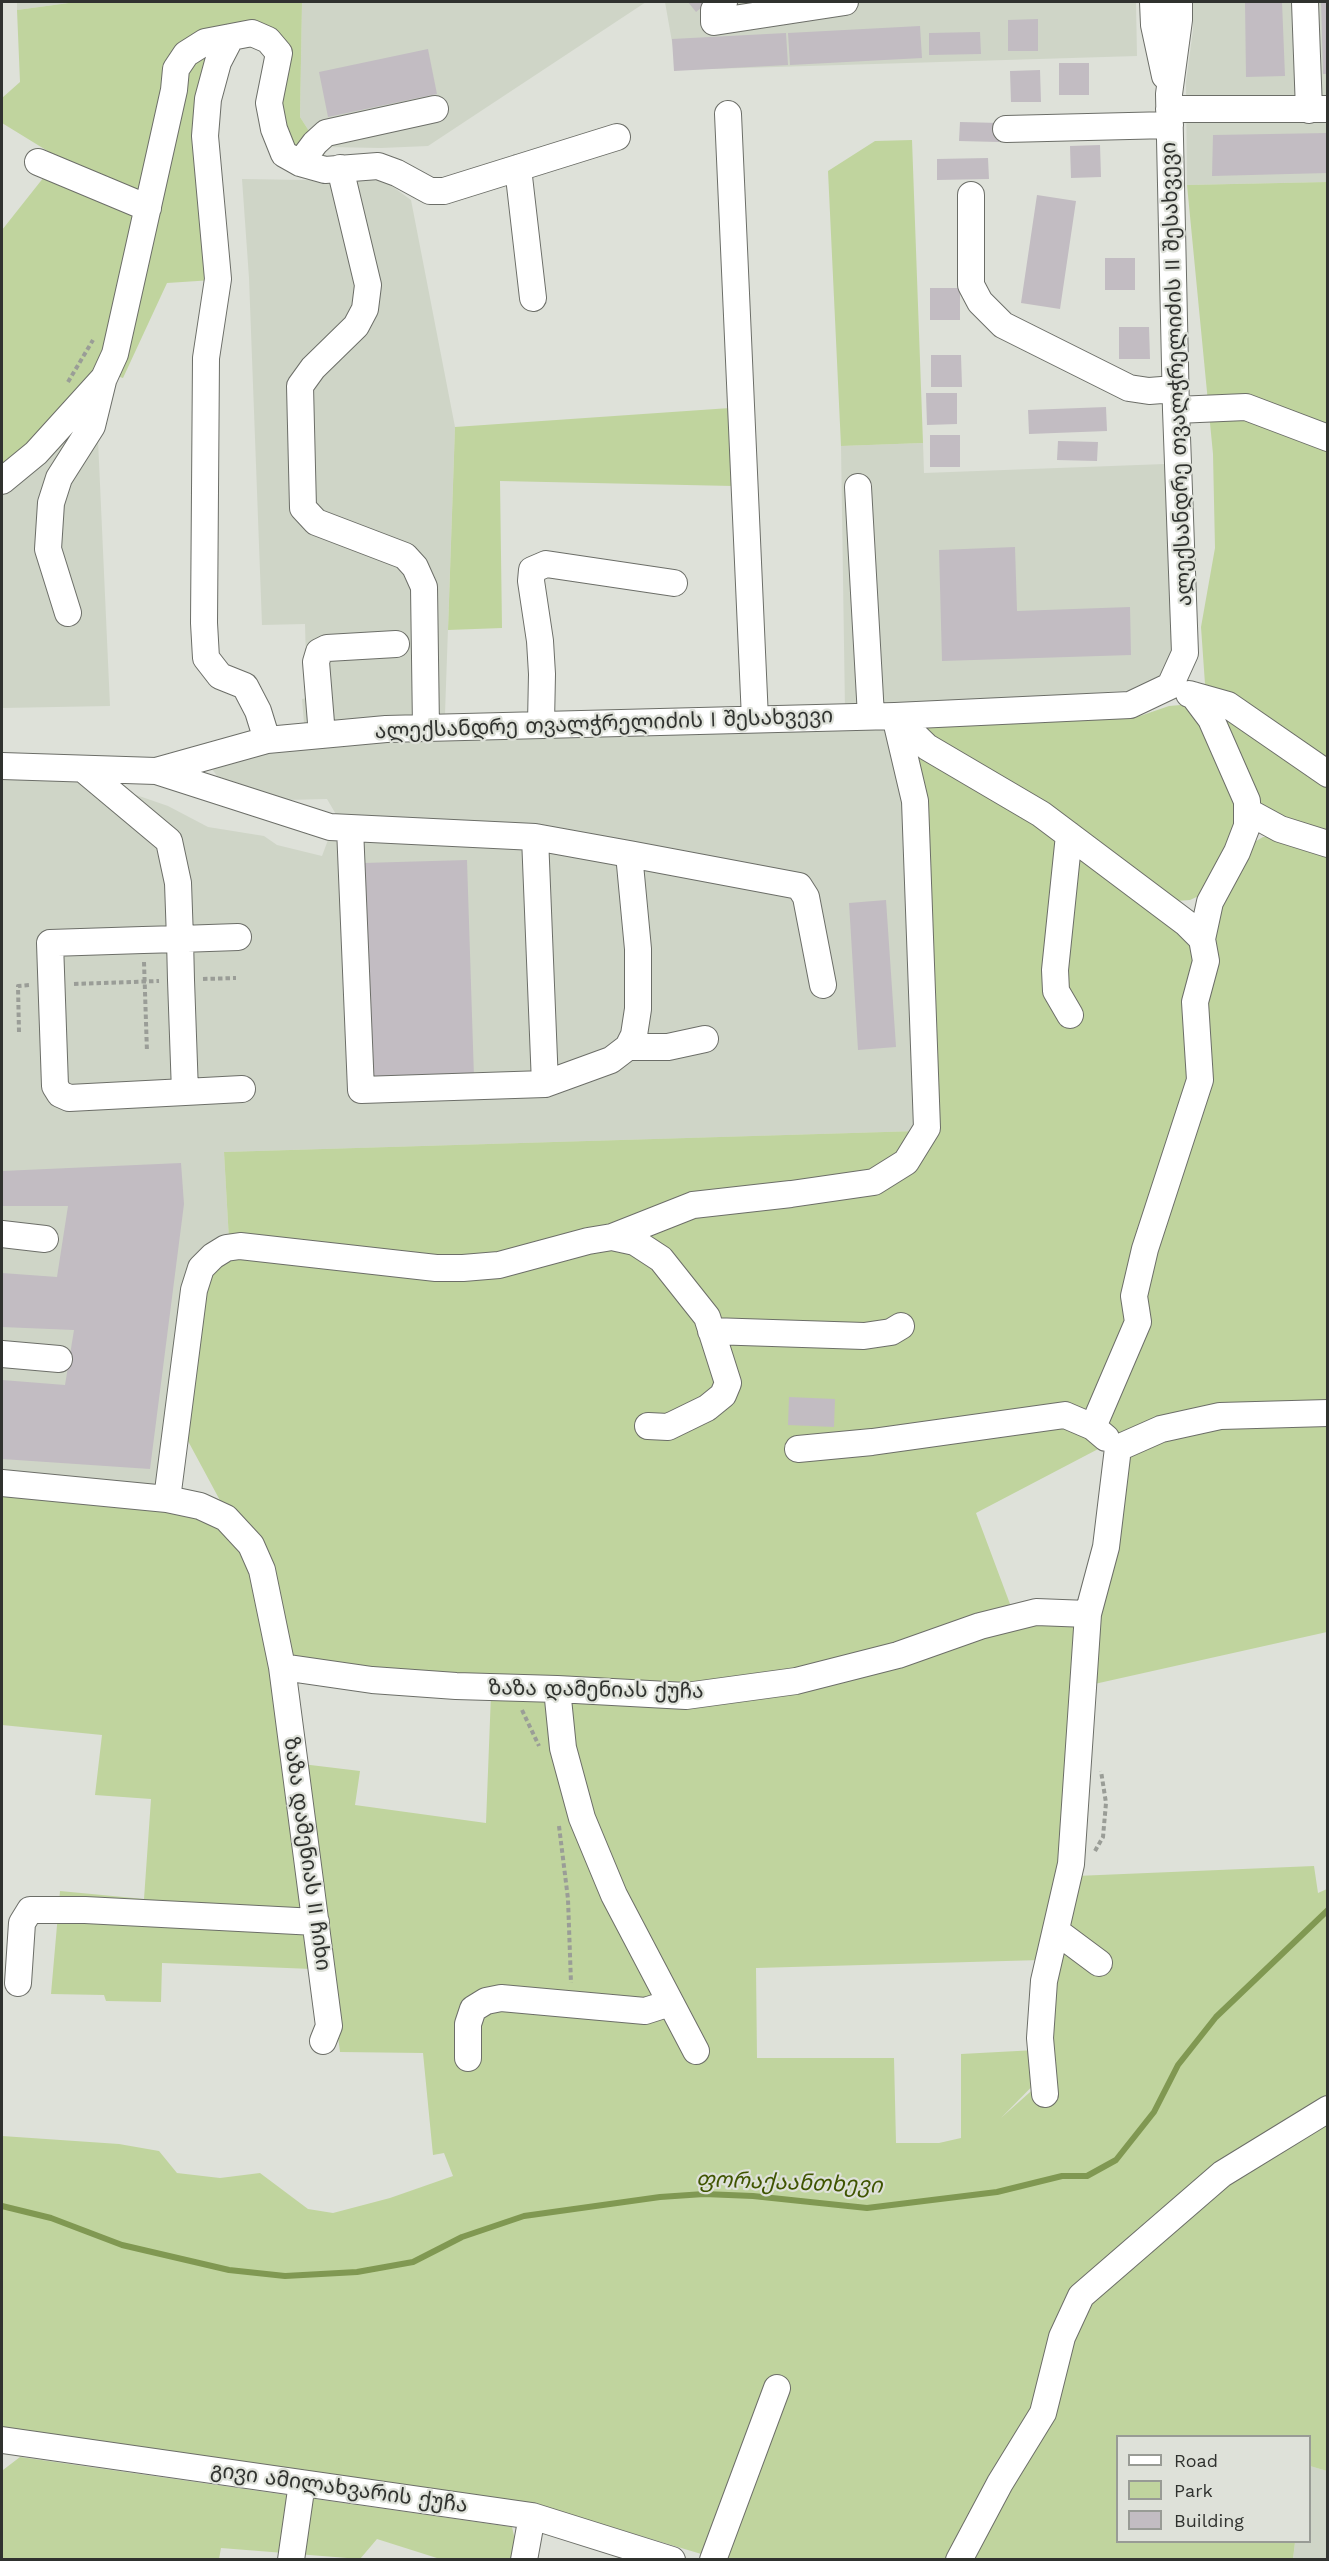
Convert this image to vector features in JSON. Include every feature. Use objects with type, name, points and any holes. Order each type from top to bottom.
[{"type":"street","points":[[724,2],[714,10],[714,22],[845,2]]},
{"type":"street","name":"ალექსანდრე თვალჭრელიძის II შესახვევი","points":[[1153,2],[1154,25],[1170,110]]},
{"type":"street","name":"ალექსანდრე თვალჭრელიძის II შესახვევი","points":[[1179,2],[1170,110],[1175,399],[1185,653],[1182,691]]},
{"type":"street","points":[[1006,129],[1170,110],[1318,110],[1305,2]]},
{"type":"street","points":[[68,613],[48,549],[51,503],[59,478],[92,426],[104,378],[115,354],[174,90],[176,69],[186,54],[205,42],[252,33],[268,40],[279,53],[269,103],[272,121],[284,154],[300,163],[325,170],[378,165],[430,191],[444,191],[617,137]]},
{"type":"street","points":[[231,37],[218,62],[208,99],[205,136],[218,279],[206,358],[204,622],[206,658],[220,676],[245,686],[258,711],[267,740]]},
{"type":"street","points":[[300,163],[326,133],[435,109]]},
{"type":"street","points":[[728,114],[755,718]]},
{"type":"street","points":[[38,162],[147,208]]},
{"type":"street","points":[[340,168],[368,285],[365,309],[356,326],[313,368],[300,386],[303,508],[316,522],[405,556],[415,567],[424,587],[426,728]]},
{"type":"street","points":[[519,168],[533,298]]},
{"type":"street","points":[[971,195],[971,285],[980,302],[1003,325],[1130,388],[1175,399],[1246,407],[1328,438]]},
{"type":"street","points":[[2,481],[36,453],[104,378]]},
{"type":"street","points":[[167,1499],[194,1290],[201,1268],[213,1256],[226,1248],[240,1246],[436,1268],[500,1265],[588,1241],[612,1238],[693,1204],[791,1194],[874,1182],[906,1162],[927,1128],[915,801],[883,716],[858,487]]},
{"type":"street","points":[[541,723],[542,674],[540,641],[531,581],[532,570],[546,564],[674,583]]},
{"type":"street","points":[[322,735],[316,662],[319,652],[327,648],[396,644]]},
{"type":"street","points":[[1182,691],[1228,705],[1328,774]]},
{"type":"street","points":[[1093,1426],[1138,1322],[1134,1296],[1145,1250],[1200,1080],[1195,1002],[1206,961],[1202,939],[1210,902],[1238,852],[1247,826],[1247,801],[1210,719],[1182,691]]},
{"type":"street","name":"ალექსანდრე თვალჭრელიძის I შესახვევი","points":[[2,766],[156,771],[267,740],[322,735],[541,723],[883,716],[1130,705],[1182,691]]},
{"type":"street","points":[[883,716],[927,747],[1041,814],[1186,923],[1202,939]]},
{"type":"street","points":[[83,769],[169,841],[178,883],[185,1092]]},
{"type":"street","points":[[156,771],[330,827],[535,837],[799,886],[806,897],[823,985]]},
{"type":"street","points":[[1247,810],[1280,829],[1328,844]]},
{"type":"street","points":[[350,828],[361,1090],[545,1084],[611,1060],[628,1047],[634,1035],[638,1009],[638,949],[629,854]]},
{"type":"street","points":[[1069,835],[1055,970],[1056,990],[1070,1015]]},
{"type":"street","points":[[535,837],[545,1084]]},
{"type":"street","points":[[237,937],[50,943],[56,1086],[60,1094],[69,1098],[242,1089]]},
{"type":"street","points":[[628,1047],[668,1047],[705,1039]]},
{"type":"street","points":[[2,1234],[45,1239]]},
{"type":"street","points":[[612,1238],[635,1242],[661,1259],[707,1317],[728,1383],[723,1395],[707,1408],[668,1427],[648,1426]]},
{"type":"street","points":[[711,1331],[864,1336],[891,1332],[901,1326]]},
{"type":"street","points":[[2,1354],[59,1359]]},
{"type":"street","points":[[1118,1448],[1161,1429],[1220,1416],[1328,1413]]},
{"type":"street","points":[[798,1449],[872,1442],[1065,1415],[1093,1426],[1118,1448]]},
{"type":"street","points":[[1045,2094],[1040,2038],[1044,1981],[1071,1864],[1088,1614],[1106,1547],[1118,1448]]},
{"type":"street","points":[[2,1483],[167,1499],[200,1506],[226,1518],[251,1545],[262,1570],[282,1667]]},
{"type":"street","name":"ზაზა დამენიას ქუჩა","points":[[282,1667],[372,1680],[686,1696],[796,1681],[898,1655],[980,1626],[1036,1612],[1088,1614]]},
{"type":"street","name":"ზაზა დამენიას II ჩიხი","points":[[282,1667],[329,2026],[323,2041]]},
{"type":"street","points":[[557,1689],[563,1748],[582,1818],[614,1895],[696,2050]]},
{"type":"street","points":[[18,1983],[22,1923],[24,1916],[30,1910],[85,1910],[316,1922]]},
{"type":"street","points":[[1056,1931],[1099,1963]]},
{"type":"street","points":[[468,2058],[470,2017],[473,2009],[486,2001],[501,1998],[645,2011],[670,2003]]},
{"type":"street","points":[[959,2559],[1000,2483],[1043,2413],[1062,2337],[1081,2296],[1222,2174],[1328,2109]]},
{"type":"street","points":[[713,2559],[777,2388]]},
{"type":"street","name":"გივი ამილახვარის ქუჩა","points":[[2,2440],[532,2516],[672,2559]]},
{"type":"street","points":[[291,2559],[303,2483]]},
{"type":"street","points":[[524,2559],[532,2516]]},
{"type":"path","points":[[143,940],[147,1052]]},
{"type":"path","points":[[19,1032],[18,986],[236,978]]},
{"type":"path","points":[[511,1688],[540,1749]]},
{"type":"path","points":[[559,1820],[568,1899],[572,2005]]},
{"type":"shaded area","points":[[17,2],[76,2],[17,10]]},
{"type":"shaded area","points":[[302,2],[646,2],[428,146],[381,148],[326,147],[309,131],[300,117]]},
{"type":"shaded area","points":[[665,2],[1136,2],[1137,56],[677,70]]},
{"type":"shaded area","points":[[1193,2],[1327,2],[1327,182],[1187,185],[1186,82],[1193,30]]},
{"type":"shaded area","points":[[374,173],[411,200],[455,427],[445,714],[304,723],[302,699],[307,698],[305,624],[262,625],[249,278],[242,179],[307,180]]},
{"type":"shaded area","points":[[92,398],[98,440],[110,706],[2,708],[2,490]]},
{"type":"shaded area","points":[[923,443],[924,473],[1165,464],[1172,660],[1162,679],[1135,690],[845,710],[841,446]]},
{"type":"shaded area","points":[[889,728],[902,733],[919,1131],[224,1152],[229,1240],[159,1487],[2,1477],[2,777],[71,779],[113,787],[168,806],[208,827],[264,836],[277,845],[322,856],[337,816],[327,799],[285,800],[217,776],[210,766],[261,746],[542,732],[841,731]]},
{"type":"shaded area","points":[[1311,2466],[1327,2471],[1327,2559],[1293,2560],[1295,2543],[1311,2543]]},
{"type":"green space","points":[[76,2],[302,2],[300,117],[309,131],[326,147],[323,158],[304,158],[280,134],[285,51],[198,36],[100,372],[2,473],[2,230],[59,158],[2,123],[2,98],[20,82],[17,10]]},
{"type":"green space","points":[[197,52],[209,61],[213,280],[167,283],[123,378],[117,376],[183,73]]},
{"type":"green space","points":[[912,140],[923,443],[841,446],[828,171],[875,141]]},
{"type":"green space","points":[[1327,182],[1327,762],[1211,691],[1205,684],[1201,627],[1215,548],[1213,454],[1187,185]]},
{"type":"green space","points":[[730,408],[733,486],[500,481],[502,628],[448,630],[455,427]]},
{"type":"green space","points":[[1181,705],[1193,710],[1233,782],[1243,827],[1205,893],[1190,900],[1176,901],[914,725],[1140,716],[1169,706]]},
{"type":"green space","points":[[1213,713],[1226,716],[1327,781],[1327,835],[1263,812]]},
{"type":"green space","points":[[918,743],[1042,820],[1177,925],[1198,954],[1195,1069],[1132,1315],[1092,1418],[1067,1423],[1102,1447],[976,1513],[1013,1612],[884,1654],[691,1688],[301,1665],[292,1654],[223,1506],[188,1441],[182,1420],[203,1285],[227,1254],[433,1275],[634,1231],[499,1259],[446,1260],[229,1240],[224,1152],[918,1131],[908,804]]},
{"type":"green space","points":[[1263,837],[1280,837],[1327,849],[1327,1409],[1117,1441],[1101,1423],[1142,1294],[1207,1004],[1217,904],[1251,844]]},
{"type":"green space","points":[[1327,1421],[1327,1632],[1090,1685],[1121,1454],[1221,1422]]},
{"type":"green space","points":[[2,1489],[191,1514],[230,1531],[256,1575],[312,1969],[162,1963],[161,2002],[106,2001],[104,1995],[51,1994],[60,1891],[144,1899],[151,1799],[95,1795],[102,1735],[2,1725]]},
{"type":"green space","points":[[1018,1622],[1081,1623],[1072,1804],[1041,1960],[756,1968],[757,2058],[894,2058],[896,2143],[939,2143],[961,2138],[961,2054],[1036,2050],[1076,1876],[1314,1866],[1318,1893],[1327,1889],[1327,2471],[1311,2466],[1311,2435],[1116,2435],[1116,2543],[1295,2543],[1293,2559],[718,2559],[534,2504],[2,2430],[2,2136],[119,2144],[159,2151],[177,2173],[220,2178],[260,2173],[308,2209],[333,2213],[390,2198],[453,2176],[444,2153],[433,2155],[423,2053],[340,2052],[302,1764],[360,1771],[355,1805],[486,1823],[491,1694],[551,1702],[595,1832],[563,1698],[685,1701]],"holes":[[[1057,2061],[1039,2084],[1001,2118]]]},
{"type":"green space","points":[[20,2457],[512,2527],[515,2540],[510,2560],[440,2559],[377,2539],[360,2559],[221,2548],[219,2559],[2,2560],[3,2470]]},
{"type":"building","points":[[688,2],[708,2],[696,12]]},
{"type":"building","points":[[1245,2],[1282,2],[1285,76],[1246,77]]},
{"type":"building","points":[[1321,2],[1328,2],[1328,74],[1323,74]]},
{"type":"building","points":[[1038,19],[1038,51],[1008,51],[1008,20]]},
{"type":"building","points":[[920,26],[922,58],[790,65],[788,33]]},
{"type":"building","points":[[980,32],[981,54],[929,55],[929,33]]},
{"type":"building","points":[[786,33],[788,65],[674,71],[672,39]]},
{"type":"building","points":[[428,49],[437,94],[328,117],[319,72]]},
{"type":"building","points":[[1059,63],[1089,63],[1089,95],[1059,95]]},
{"type":"building","points":[[1040,70],[1041,102],[1011,102],[1010,71]]},
{"type":"building","points":[[960,122],[1000,123],[999,142],[959,141]]},
{"type":"building","points":[[1328,133],[1328,173],[1212,176],[1213,135]]},
{"type":"building","points":[[1100,145],[1101,177],[1071,178],[1070,146]]},
{"type":"building","points":[[988,158],[989,179],[937,180],[937,159]]},
{"type":"building","points":[[1037,195],[1076,201],[1060,309],[1021,303]]},
{"type":"building","points":[[1105,258],[1135,258],[1135,290],[1105,290]]},
{"type":"building","points":[[930,288],[960,288],[960,320],[930,320]]},
{"type":"building","points":[[1119,327],[1149,327],[1150,359],[1119,359]]},
{"type":"building","points":[[931,355],[961,355],[962,387],[931,387]]},
{"type":"building","points":[[926,393],[957,393],[957,424],[927,425]]},
{"type":"building","points":[[1106,407],[1107,431],[1029,434],[1028,410]]},
{"type":"building","points":[[930,435],[960,435],[960,467],[930,467]]},
{"type":"building","points":[[1058,441],[1098,442],[1097,461],[1057,460]]},
{"type":"building","points":[[1015,547],[1017,611],[1130,607],[1131,655],[942,661],[939,550]]},
{"type":"building","points":[[467,860],[474,1078],[370,1083],[363,863]]},
{"type":"building","points":[[886,900],[896,1047],[858,1050],[849,903]]},
{"type":"building","points":[[181,1163],[184,1204],[150,1469],[2,1459],[2,1380],[65,1385],[74,1330],[2,1327],[2,1273],[57,1277],[68,1206],[2,1206],[2,1171]]},
{"type":"building","points":[[789,1397],[835,1399],[834,1427],[788,1425]]},
{"type":"waterway","name":"ფორაქაანთხევი","points":[[2,2206],[51,2218],[122,2245],[229,2270],[285,2276],[357,2272],[413,2262],[462,2237],[524,2216],[660,2197],[704,2194],[753,2196],[867,2208],[997,2192],[1062,2176],[1087,2176],[1116,2160],[1154,2112],[1178,2065],[1216,2017],[1328,1910]]}]
